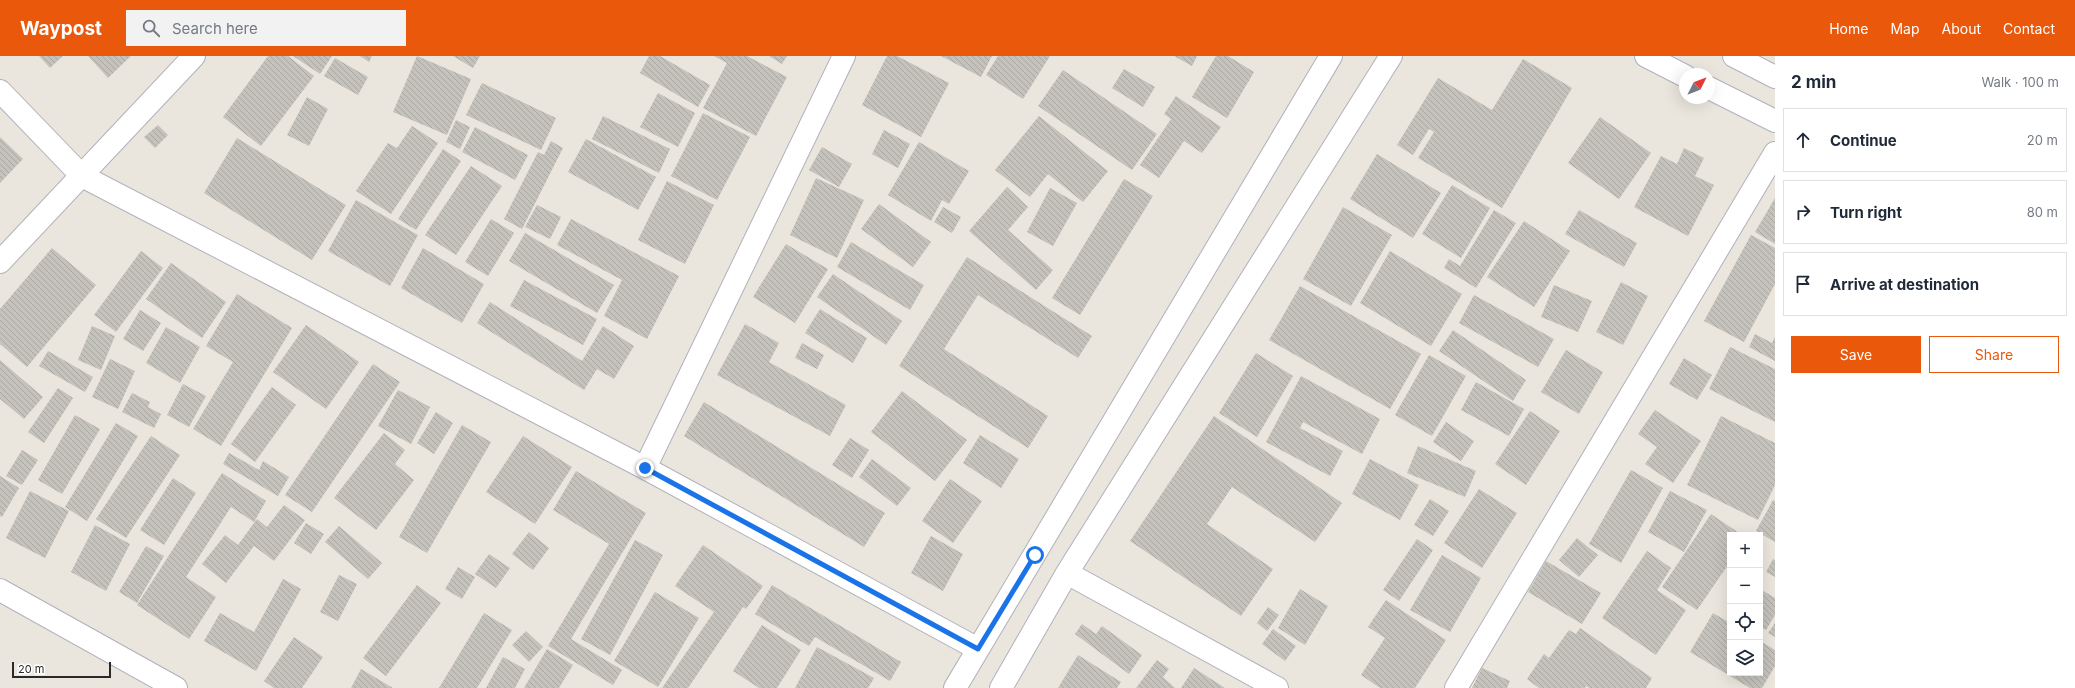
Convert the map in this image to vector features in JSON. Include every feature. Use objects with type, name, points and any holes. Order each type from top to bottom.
[{"type":"street","points":[[0,262],[194,56]]},
{"type":"street","points":[[645,468],[844,56]]},
{"type":"street","points":[[955,688],[1331,56]]},
{"type":"street","points":[[1001,688],[1067,573],[1391,56]]},
{"type":"street","points":[[1646,56],[1679,73]]},
{"type":"street","points":[[1734,56],[1775,77]]},
{"type":"street","points":[[0,91],[82,176],[645,468],[978,649]]},
{"type":"street","points":[[1715,91],[1775,121]]},
{"type":"street","points":[[1456,688],[1775,153]]},
{"type":"street","points":[[1067,573],[1277,688]]},
{"type":"street","points":[[0,590],[176,688]]},
{"type":"building","points":[[39,56],[63,56],[50,68]]},
{"type":"building","points":[[88,56],[131,56],[108,78]]},
{"type":"building","points":[[268,56],[288,56],[314,76],[261,146],[223,117]]},
{"type":"building","points":[[293,56],[332,56],[320,74]]},
{"type":"building","points":[[360,56],[372,56],[369,62]]},
{"type":"building","points":[[417,56],[471,79],[447,135],[393,112]]},
{"type":"building","points":[[453,56],[480,56],[473,68]]},
{"type":"building","points":[[649,56],[660,56],[710,85],[698,107],[640,73]]},
{"type":"building","points":[[714,56],[747,56],[787,77],[756,136],[703,108],[727,63]]},
{"type":"building","points":[[769,56],[787,56],[782,64]]},
{"type":"building","points":[[887,56],[897,56],[949,83],[921,137],[862,105]]},
{"type":"building","points":[[941,56],[992,56],[981,77]]},
{"type":"building","points":[[998,56],[1050,56],[1023,99],[986,75]]},
{"type":"building","points":[[1174,56],[1197,56],[1192,66]]},
{"type":"building","points":[[1216,56],[1228,56],[1254,72],[1227,118],[1192,97]]},
{"type":"building","points":[[335,58],[368,77],[358,95],[324,76]]},
{"type":"building","points":[[1523,59],[1572,88],[1502,208],[1418,158],[1434,132],[1429,129],[1413,155],[1397,145],[1438,78],[1492,110]]},
{"type":"building","points":[[1124,69],[1155,87],[1143,107],[1112,88]]},
{"type":"building","points":[[1063,70],[1157,134],[1132,170],[1038,106]]},
{"type":"building","points":[[482,83],[556,118],[541,150],[466,115]]},
{"type":"building","points":[[658,93],[695,113],[678,147],[640,127]]},
{"type":"building","points":[[1176,96],[1221,127],[1202,153],[1184,141],[1159,178],[1140,165],[1171,119],[1164,114]]},
{"type":"building","points":[[307,97],[328,109],[309,146],[287,135]]},
{"type":"building","points":[[703,113],[750,137],[717,200],[671,176]]},
{"type":"building","points":[[603,116],[670,149],[659,173],[592,139]]},
{"type":"building","points":[[1039,116],[1108,171],[1083,202],[1048,174],[1030,197],[995,170]]},
{"type":"building","points":[[1600,117],[1651,153],[1619,199],[1568,163]]},
{"type":"building","points":[[456,120],[470,127],[460,149],[446,142]]},
{"type":"building","points":[[158,125],[168,135],[155,148],[144,137]]},
{"type":"building","points":[[412,126],[438,143],[391,214],[356,191],[388,143],[397,148]]},
{"type":"building","points":[[475,127],[528,155],[515,180],[462,152]]},
{"type":"building","points":[[884,130],[910,144],[898,168],[872,154]]},
{"type":"building","points":[[0,137],[23,159],[0,183]]},
{"type":"building","points":[[237,138],[346,205],[312,260],[204,193]]},
{"type":"building","points":[[586,139],[656,177],[638,210],[568,172]]},
{"type":"building","points":[[551,141],[563,148],[522,229],[504,219],[538,152],[544,155]]},
{"type":"building","points":[[919,142],[969,171],[949,204],[942,200],[931,221],[888,195]]},
{"type":"building","points":[[822,147],[852,164],[839,187],[809,170]]},
{"type":"building","points":[[1684,148],[1704,158],[1695,176],[1714,185],[1688,236],[1634,207],[1661,156],[1677,164]]},
{"type":"building","points":[[443,149],[461,161],[416,230],[398,219]]},
{"type":"building","points":[[1377,154],[1441,193],[1413,238],[1350,199]]},
{"type":"building","points":[[471,166],[502,186],[456,255],[425,235]]},
{"type":"building","points":[[816,178],[864,200],[837,258],[790,235]]},
{"type":"building","points":[[1124,179],[1153,196],[1080,315],[1052,298]]},
{"type":"building","points":[[667,181],[714,205],[685,264],[638,240]]},
{"type":"building","points":[[1452,185],[1490,208],[1461,258],[1422,234]]},
{"type":"building","points":[[1007,187],[1028,207],[1008,230],[1053,270],[1036,290],[969,231]]},
{"type":"building","points":[[1050,188],[1077,203],[1053,246],[1027,232]]},
{"type":"building","points":[[1775,198],[1775,244],[1755,232]]},
{"type":"building","points":[[356,200],[418,235],[390,286],[328,251]]},
{"type":"building","points":[[879,204],[931,242],[913,267],[861,229]]},
{"type":"building","points":[[537,205],[561,217],[550,239],[525,227]]},
{"type":"building","points":[[943,207],[961,217],[952,233],[934,222]]},
{"type":"building","points":[[1343,207],[1392,235],[1351,306],[1303,279]]},
{"type":"building","points":[[1494,210],[1516,223],[1476,288],[1444,268],[1449,259],[1460,266]]},
{"type":"building","points":[[1579,210],[1637,243],[1624,267],[1565,234]]},
{"type":"building","points":[[491,219],[514,233],[488,276],[465,262]]},
{"type":"building","points":[[571,219],[679,276],[647,339],[604,316],[622,280],[557,245]]},
{"type":"building","points":[[1524,221],[1570,251],[1534,307],[1487,277]]},
{"type":"building","points":[[525,233],[614,285],[597,313],[509,261]]},
{"type":"building","points":[[1751,235],[1775,248],[1775,284],[1744,342],[1704,321]]},
{"type":"building","points":[[851,242],[924,285],[910,310],[837,267]]},
{"type":"building","points":[[786,244],[828,269],[795,323],[753,297]]},
{"type":"building","points":[[52,248],[96,285],[27,367],[0,344],[0,309]]},
{"type":"building","points":[[423,248],[484,284],[462,323],[401,288]]},
{"type":"building","points":[[141,251],[163,268],[116,332],[94,315]]},
{"type":"building","points":[[1390,251],[1462,294],[1431,346],[1360,303]]},
{"type":"building","points":[[967,257],[1092,336],[1078,358],[978,295],[944,349],[1048,416],[1028,448],[899,366]]},
{"type":"building","points":[[171,263],[226,302],[202,338],[146,299]]},
{"type":"building","points":[[833,274],[902,321],[886,345],[817,297]]},
{"type":"building","points":[[524,280],[597,319],[583,345],[510,306]]},
{"type":"building","points":[[1621,282],[1648,296],[1623,345],[1596,332]]},
{"type":"building","points":[[1554,285],[1592,301],[1578,332],[1541,317]]},
{"type":"building","points":[[1300,286],[1421,354],[1390,409],[1269,340]]},
{"type":"building","points":[[237,294],[292,328],[221,446],[193,429],[233,362],[206,346]]},
{"type":"building","points":[[1474,295],[1554,339],[1538,367],[1459,323]]},
{"type":"building","points":[[490,302],[582,361],[603,326],[634,346],[614,379],[597,369],[584,390],[477,323]]},
{"type":"building","points":[[820,309],[867,338],[853,363],[805,333]]},
{"type":"building","points":[[140,310],[161,323],[143,351],[123,339]]},
{"type":"building","points":[[745,324],[779,343],[769,362],[846,405],[830,436],[717,375]]},
{"type":"building","points":[[306,325],[359,362],[326,409],[273,372]]},
{"type":"building","points":[[92,326],[115,336],[101,370],[78,360]]},
{"type":"building","points":[[166,327],[200,347],[180,383],[146,363]]},
{"type":"building","points":[[1453,330],[1526,380],[1513,401],[1439,351]]},
{"type":"building","points":[[1755,334],[1772,343],[1775,337],[1775,361],[1749,347]]},
{"type":"building","points":[[802,343],[824,355],[817,369],[795,358]]},
{"type":"building","points":[[1730,347],[1775,369],[1775,422],[1709,389]]},
{"type":"building","points":[[1566,350],[1603,372],[1579,414],[1541,392]]},
{"type":"building","points":[[48,351],[93,377],[85,392],[39,366]]},
{"type":"building","points":[[1256,353],[1293,376],[1257,437],[1219,413]]},
{"type":"building","points":[[1429,355],[1466,376],[1432,436],[1395,415]]},
{"type":"building","points":[[1684,358],[1712,375],[1697,400],[1669,384]]},
{"type":"building","points":[[110,359],[135,371],[118,409],[92,397]]},
{"type":"building","points":[[0,360],[43,397],[24,419],[0,399]]},
{"type":"building","points":[[373,364],[400,382],[312,512],[285,495]]},
{"type":"building","points":[[1301,376],[1380,419],[1362,454],[1303,422],[1300,428],[1343,451],[1330,476],[1266,442]]},
{"type":"building","points":[[1476,382],[1524,409],[1509,436],[1461,410]]},
{"type":"building","points":[[183,384],[206,396],[189,427],[167,415]]},
{"type":"building","points":[[272,387],[296,405],[255,462],[231,444]]},
{"type":"building","points":[[58,388],[73,398],[44,443],[28,432]]},
{"type":"building","points":[[398,390],[430,407],[411,444],[378,426]]},
{"type":"building","points":[[902,391],[967,440],[935,481],[871,432]]},
{"type":"building","points":[[132,393],[150,402],[148,407],[161,414],[154,428],[122,412]]},
{"type":"building","points":[[704,402],[885,513],[864,547],[684,436]]},
{"type":"building","points":[[1655,410],[1701,441],[1673,483],[1645,464],[1657,447],[1638,434]]},
{"type":"building","points":[[1530,411],[1560,431],[1526,485],[1495,464]]},
{"type":"building","points":[[436,412],[453,423],[434,454],[417,443]]},
{"type":"building","points":[[75,415],[100,429],[62,494],[38,480]]},
{"type":"building","points":[[1214,416],[1342,503],[1315,542],[1232,487],[1207,524],[1273,569],[1241,616],[1130,541]]},
{"type":"building","points":[[1721,416],[1775,443],[1775,485],[1758,520],[1687,485]]},
{"type":"building","points":[[1446,422],[1474,441],[1461,461],[1433,442]]},
{"type":"building","points":[[116,423],[138,436],[87,521],[65,507]]},
{"type":"building","points":[[462,425],[491,442],[427,553],[399,537]]},
{"type":"building","points":[[384,433],[405,450],[395,464],[414,480],[376,530],[334,498]]},
{"type":"building","points":[[980,435],[1019,459],[1001,488],[963,463]]},
{"type":"building","points":[[151,436],[180,455],[126,538],[96,519]]},
{"type":"building","points":[[523,436],[572,467],[535,524],[486,492]]},
{"type":"building","points":[[850,438],[869,450],[852,478],[832,465]]},
{"type":"building","points":[[1418,446],[1476,471],[1465,497],[1407,473]]},
{"type":"building","points":[[22,450],[38,460],[22,485],[6,476]]},
{"type":"building","points":[[229,453],[259,470],[263,461],[289,477],[278,496],[223,464]]},
{"type":"building","points":[[872,459],[911,488],[897,506],[859,477]]},
{"type":"building","points":[[1370,459],[1419,485],[1400,520],[1352,494]]},
{"type":"building","points":[[1631,470],[1663,488],[1621,563],[1589,544]]},
{"type":"building","points":[[576,471],[646,513],[571,639],[622,670],[613,685],[548,646],[609,544],[553,510]]},
{"type":"building","points":[[222,473],[266,501],[254,522],[231,507],[186,577],[216,597],[189,639],[137,605]]},
{"type":"building","points":[[0,476],[19,488],[2,517],[0,516]]},
{"type":"building","points":[[173,478],[196,493],[164,545],[140,530]]},
{"type":"building","points":[[950,479],[982,501],[953,543],[922,521]]},
{"type":"building","points":[[1479,489],[1517,513],[1482,568],[1444,543]]},
{"type":"building","points":[[30,491],[69,511],[45,558],[6,538]]},
{"type":"building","points":[[1670,491],[1707,510],[1684,552],[1648,532]]},
{"type":"building","points":[[1430,499],[1449,511],[1433,536],[1414,525]]},
{"type":"building","points":[[1773,500],[1775,501],[1775,542],[1763,535],[1763,532],[1756,531]]},
{"type":"building","points":[[284,505],[305,520],[274,561],[254,546],[226,583],[202,564],[225,535],[238,545],[257,519],[267,527]]},
{"type":"building","points":[[1711,514],[1738,532],[1727,532],[1727,566],[1697,610],[1662,587]]},
{"type":"building","points":[[306,523],[324,534],[311,554],[294,543]]},
{"type":"building","points":[[95,525],[130,544],[106,591],[71,572]]},
{"type":"building","points":[[339,526],[382,563],[368,579],[325,542]]},
{"type":"building","points":[[529,532],[549,548],[533,570],[512,554]]},
{"type":"building","points":[[931,536],[963,554],[943,591],[911,573]]},
{"type":"building","points":[[1577,538],[1598,555],[1579,577],[1559,560]]},
{"type":"building","points":[[1417,539],[1433,550],[1399,601],[1383,590]]},
{"type":"building","points":[[635,540],[663,555],[610,655],[581,639]]},
{"type":"building","points":[[703,545],[763,586],[746,609],[743,607],[688,688],[662,688],[714,612],[675,586]]},
{"type":"building","points":[[146,546],[164,556],[137,603],[119,592]]},
{"type":"building","points":[[1647,551],[1671,568],[1657,590],[1686,610],[1656,655],[1602,618]]},
{"type":"building","points":[[489,554],[510,568],[496,588],[475,574]]},
{"type":"building","points":[[1442,555],[1481,578],[1450,632],[1410,610]]},
{"type":"building","points":[[1773,559],[1775,560],[1775,577],[1766,572]]},
{"type":"building","points":[[1546,561],[1601,593],[1582,624],[1528,592]]},
{"type":"building","points":[[458,567],[475,577],[462,599],[445,589]]},
{"type":"building","points":[[339,575],[357,584],[338,621],[320,612]]},
{"type":"building","points":[[283,579],[301,589],[256,671],[204,641],[220,613],[254,632]]},
{"type":"building","points":[[417,585],[441,603],[386,676],[363,658]]},
{"type":"building","points":[[772,585],[901,662],[890,681],[815,637],[809,646],[755,614]]},
{"type":"building","points":[[1300,589],[1328,606],[1305,645],[1278,628]]},
{"type":"building","points":[[1763,591],[1775,598],[1775,615],[1766,630],[1763,628]]},
{"type":"building","points":[[655,592],[699,618],[658,687],[614,661]]},
{"type":"building","points":[[1386,600],[1446,640],[1415,688],[1380,688],[1361,675],[1385,638],[1368,627]]},
{"type":"building","points":[[1268,607],[1279,615],[1267,631],[1257,623]]},
{"type":"building","points":[[484,613],[512,630],[477,688],[439,688]]},
{"type":"building","points":[[1713,613],[1727,621],[1727,674],[1690,652]]},
{"type":"building","points":[[1775,623],[1775,637],[1768,633]]},
{"type":"building","points":[[1082,624],[1096,634],[1102,626],[1142,655],[1129,674],[1075,634]]},
{"type":"building","points":[[762,625],[801,650],[777,688],[759,688],[733,671]]},
{"type":"building","points":[[1580,628],[1652,678],[1646,688],[1589,688],[1586,686],[1585,688],[1539,688],[1527,679],[1544,654],[1549,658],[1569,630],[1576,634]]},
{"type":"building","points":[[1273,629],[1296,646],[1285,661],[1262,644]]},
{"type":"building","points":[[526,631],[543,647],[529,662],[512,645]]},
{"type":"building","points":[[294,637],[323,657],[302,688],[274,688],[264,681]]},
{"type":"building","points":[[1763,643],[1775,650],[1775,666],[1762,688],[1750,688],[1730,676],[1763,676]]},
{"type":"building","points":[[817,647],[874,678],[868,688],[795,688]]},
{"type":"building","points":[[547,649],[573,665],[559,688],[524,688]]},
{"type":"building","points":[[1078,655],[1121,682],[1117,688],[1058,688]]},
{"type":"building","points":[[503,657],[525,669],[515,688],[486,688]]},
{"type":"building","points":[[1157,660],[1169,669],[1163,677],[1175,688],[1136,688]]},
{"type":"building","points":[[1194,668],[1225,688],[1181,688]]},
{"type":"building","points":[[1482,668],[1510,681],[1507,688],[1472,688]]},
{"type":"building","points":[[361,669],[393,688],[351,688]]},
{"type":"route","points":[[645,468],[978,649],[1035,555]]}]
